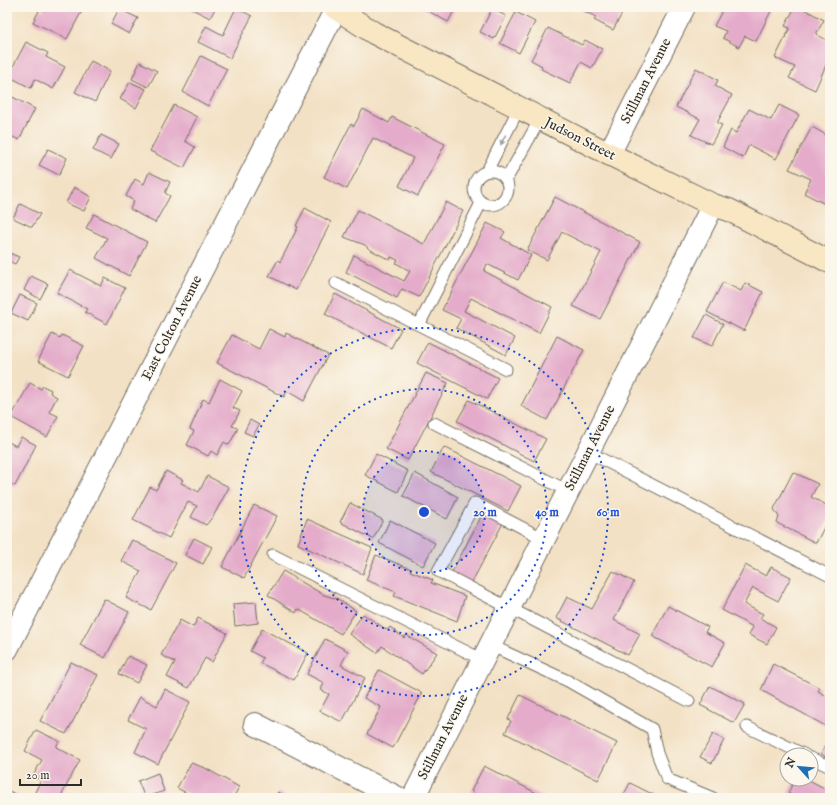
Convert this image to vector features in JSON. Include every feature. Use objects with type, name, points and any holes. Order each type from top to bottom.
[{"type":"main road","name":"Judson Street","points":[[336,7],[374,33],[518,108],[713,205],[729,210],[830,262]]},
{"type":"street","name":"East Colton Avenue","points":[[7,649],[336,7]]},
{"type":"street","name":"Stillman Avenue","points":[[609,154],[684,7]]},
{"type":"street","name":"Stillman Avenue","points":[[412,798],[713,205]]},
{"type":"street","points":[[255,724],[398,798]]},
{"type":"lane","points":[[487,172],[518,108]]},
{"type":"lane","points":[[506,180],[540,119]]},
{"type":"lane","points":[[487,172],[498,172],[506,180],[508,191],[502,201],[492,205],[482,203],[475,194],[474,182],[482,174],[487,172]]},
{"type":"lane","points":[[419,325],[482,203]]},
{"type":"lane","points":[[336,283],[506,369]]},
{"type":"lane","points":[[434,423],[568,491]]},
{"type":"lane","points":[[588,452],[830,576]]},
{"type":"lane","points":[[544,539],[474,503],[438,571],[689,701]]},
{"type":"lane","points":[[272,555],[486,652],[568,681],[652,729],[657,753],[667,779],[713,798]]},
{"type":"lane","points":[[747,727],[788,747]]},
{"type":"lane","points":[[819,762],[830,767]]},
{"type":"building","points":[[45,7],[84,7],[67,39],[33,22],[40,9],[44,11]]},
{"type":"building","points":[[190,7],[216,7],[210,18]]},
{"type":"building","points":[[421,7],[456,7],[448,22]]},
{"type":"building","points":[[576,7],[618,7],[624,10],[613,30],[594,20],[596,17]]},
{"type":"building","points":[[724,7],[773,7],[756,41],[745,36],[739,47],[723,38],[726,31],[714,26]]},
{"type":"building","points":[[795,7],[800,7],[824,20],[816,34],[830,42],[830,56],[815,90],[789,78],[795,67],[775,58],[790,28],[785,26]]},
{"type":"building","points":[[236,8],[252,16],[230,58],[198,42],[206,26],[223,35]]},
{"type":"building","points":[[119,9],[138,18],[129,34],[111,24]]},
{"type":"building","points":[[492,9],[506,16],[494,39],[480,32]]},
{"type":"building","points":[[516,12],[535,22],[519,53],[500,43]]},
{"type":"building","points":[[548,28],[582,45],[585,40],[602,49],[592,68],[581,62],[570,83],[541,69],[542,66],[531,60]]},
{"type":"building","points":[[26,42],[48,53],[46,57],[65,67],[53,89],[35,79],[31,88],[8,76]]},
{"type":"building","points":[[201,56],[227,69],[208,106],[183,92]]},
{"type":"building","points":[[91,61],[110,71],[95,102],[75,92]]},
{"type":"building","points":[[140,62],[157,71],[148,87],[132,79]]},
{"type":"building","points":[[696,68],[718,80],[715,86],[732,95],[717,123],[722,125],[711,144],[691,135],[700,119],[676,107]]},
{"type":"building","points":[[130,82],[146,89],[136,108],[120,99]]},
{"type":"building","points":[[7,94],[35,109],[19,140],[7,134]]},
{"type":"building","points":[[174,105],[197,117],[185,141],[195,147],[184,168],[150,151]]},
{"type":"building","points":[[779,105],[799,115],[776,159],[749,145],[743,158],[723,147],[731,130],[736,133],[749,109],[771,120]]},
{"type":"building","points":[[363,109],[389,123],[392,117],[445,144],[418,196],[399,186],[413,158],[373,138],[347,189],[324,177],[351,124],[354,126]]},
{"type":"building","points":[[812,127],[830,137],[830,194],[825,204],[804,193],[811,179],[789,169]]},
{"type":"building","points":[[101,135],[119,144],[111,159],[93,150]]},
{"type":"building","points":[[48,149],[67,158],[59,175],[39,165]]},
{"type":"building","points":[[149,172],[170,182],[165,193],[170,196],[155,223],[130,209],[134,201],[126,196],[135,179],[144,184]]},
{"type":"building","points":[[74,187],[91,197],[84,211],[66,203]]},
{"type":"building","points":[[555,197],[640,242],[600,319],[573,306],[601,252],[562,232],[547,260],[527,250]]},
{"type":"building","points":[[446,202],[463,211],[419,297],[402,289],[397,298],[346,272],[354,255],[404,281],[410,271],[396,263],[398,260],[391,257],[390,260],[369,249],[365,245],[344,237],[358,210],[424,244]]},
{"type":"building","points":[[20,204],[40,214],[32,227],[13,218]]},
{"type":"building","points":[[305,208],[331,222],[296,290],[269,276],[278,260],[280,262],[298,227],[296,226]]},
{"type":"building","points":[[94,214],[147,242],[129,276],[96,258],[107,238],[86,228]]},
{"type":"building","points":[[487,223],[505,232],[501,238],[531,255],[518,280],[487,264],[484,271],[552,307],[539,333],[471,298],[464,311],[515,338],[506,355],[456,328],[461,319],[442,310]]},
{"type":"building","points":[[7,252],[19,257],[15,264],[7,260]]},
{"type":"building","points":[[70,270],[101,286],[105,278],[125,288],[107,324],[85,312],[87,309],[57,293]]},
{"type":"building","points":[[31,276],[48,284],[40,299],[24,290]]},
{"type":"building","points":[[723,282],[741,291],[745,283],[763,292],[744,331],[707,312]]},
{"type":"building","points":[[335,294],[401,329],[391,348],[325,314]]},
{"type":"building","points":[[20,295],[37,303],[28,321],[11,313]]},
{"type":"building","points":[[706,315],[723,324],[712,346],[694,338]]},
{"type":"building","points":[[269,329],[285,337],[286,333],[328,355],[304,401],[287,391],[284,397],[217,363],[232,335],[259,349]]},
{"type":"building","points":[[52,334],[60,338],[62,335],[84,346],[68,376],[38,361]]},
{"type":"building","points":[[557,336],[584,350],[547,420],[521,406]]},
{"type":"building","points":[[428,342],[498,378],[487,399],[417,363]]},
{"type":"building","points":[[426,373],[448,383],[408,460],[386,449]]},
{"type":"building","points":[[220,379],[242,391],[233,408],[240,411],[232,426],[238,428],[229,445],[224,442],[217,455],[211,451],[208,456],[187,445],[194,431],[190,429],[203,399],[209,402]]},
{"type":"building","points":[[30,383],[41,389],[43,386],[51,390],[50,393],[57,397],[49,412],[58,416],[47,437],[11,417]]},
{"type":"building","points":[[469,400],[546,439],[534,461],[457,421]]},
{"type":"building","points":[[250,420],[259,425],[253,436],[244,432]]},
{"type":"building","points":[[21,437],[36,445],[15,486],[7,482],[7,441],[16,446]]},
{"type":"building","points":[[444,447],[521,486],[508,511],[431,472]]},
{"type":"building","points":[[376,454],[408,471],[398,492],[365,475]]},
{"type":"building","points":[[166,471],[183,480],[181,483],[199,492],[207,476],[229,487],[214,515],[206,525],[191,517],[197,506],[188,502],[169,538],[133,520],[150,487],[156,490]]},
{"type":"building","points":[[793,472],[818,484],[811,497],[830,507],[830,516],[816,543],[777,523],[779,517],[774,509]]},
{"type":"building","points":[[415,473],[458,497],[447,519],[403,496]]},
{"type":"building","points":[[350,503],[383,520],[373,539],[340,522]]},
{"type":"building","points":[[254,505],[277,516],[244,578],[222,567]]},
{"type":"building","points":[[483,513],[503,523],[471,584],[451,574]]},
{"type":"building","points":[[307,519],[372,548],[363,574],[298,544]]},
{"type":"building","points":[[390,520],[435,543],[423,566],[379,543]]},
{"type":"building","points":[[194,538],[212,547],[203,564],[185,555]]},
{"type":"building","points":[[132,540],[176,563],[151,610],[126,598],[141,571],[121,561]]},
{"type":"building","points":[[376,555],[411,569],[410,571],[433,580],[431,583],[465,596],[457,621],[394,596],[396,592],[366,580]]},
{"type":"building","points":[[745,565],[766,576],[771,567],[791,577],[778,601],[753,588],[744,604],[763,614],[760,618],[776,627],[767,644],[749,635],[753,627],[722,610]]},
{"type":"building","points":[[283,571],[324,595],[338,599],[356,611],[341,634],[298,609],[296,613],[268,595]]},
{"type":"building","points":[[613,571],[634,582],[614,620],[640,634],[628,655],[556,618],[567,597],[592,609]]},
{"type":"building","points":[[104,599],[129,612],[105,658],[80,645]]},
{"type":"building","points":[[256,602],[258,623],[235,626],[233,604]]},
{"type":"building","points":[[668,606],[708,627],[705,632],[725,643],[712,667],[652,636]]},
{"type":"building","points":[[363,614],[387,630],[390,627],[404,638],[406,635],[437,653],[422,674],[382,646],[377,653],[349,634]]},
{"type":"building","points":[[198,618],[227,633],[212,662],[205,658],[189,688],[167,677],[175,662],[161,655],[180,620],[193,627]]},
{"type":"building","points":[[262,629],[308,653],[294,680],[260,663],[263,658],[250,651]]},
{"type":"building","points":[[325,639],[348,651],[341,665],[365,678],[342,722],[320,711],[329,694],[321,690],[324,683],[307,674]]},
{"type":"building","points":[[128,656],[147,665],[137,683],[119,674]]},
{"type":"building","points":[[71,662],[98,675],[66,734],[40,721]]},
{"type":"building","points":[[773,664],[820,688],[818,691],[830,698],[829,728],[761,690]]},
{"type":"building","points":[[379,670],[422,693],[393,748],[367,734],[381,707],[364,698]]},
{"type":"building","points":[[710,686],[745,704],[734,723],[700,705]]},
{"type":"building","points":[[165,689],[190,702],[158,764],[135,752],[146,729],[128,720],[140,697],[157,706]]},
{"type":"building","points":[[520,695],[617,743],[598,780],[505,733],[511,721],[508,719]]},
{"type":"building","points":[[36,730],[59,741],[56,747],[80,760],[60,798],[47,798],[35,792],[41,780],[33,776],[42,760],[25,751]]},
{"type":"building","points":[[713,734],[724,740],[712,763],[700,757]]},
{"type":"building","points":[[830,736],[830,759],[821,754]]},
{"type":"building","points":[[191,763],[205,768],[239,787],[233,798],[196,798],[177,788]]},
{"type":"building","points":[[484,766],[546,798],[471,798],[474,793],[471,791]]},
{"type":"building","points":[[158,773],[164,791],[145,798],[138,781]]},
{"type":"building","points":[[630,783],[660,798],[622,798]]},
{"type":"building","points":[[819,785],[830,791],[830,798],[797,798],[788,793],[791,787],[819,787]]},
{"type":"building","points":[[7,790],[23,798],[7,798]]},
{"type":"building","points":[[278,792],[290,798],[275,798]]}]
